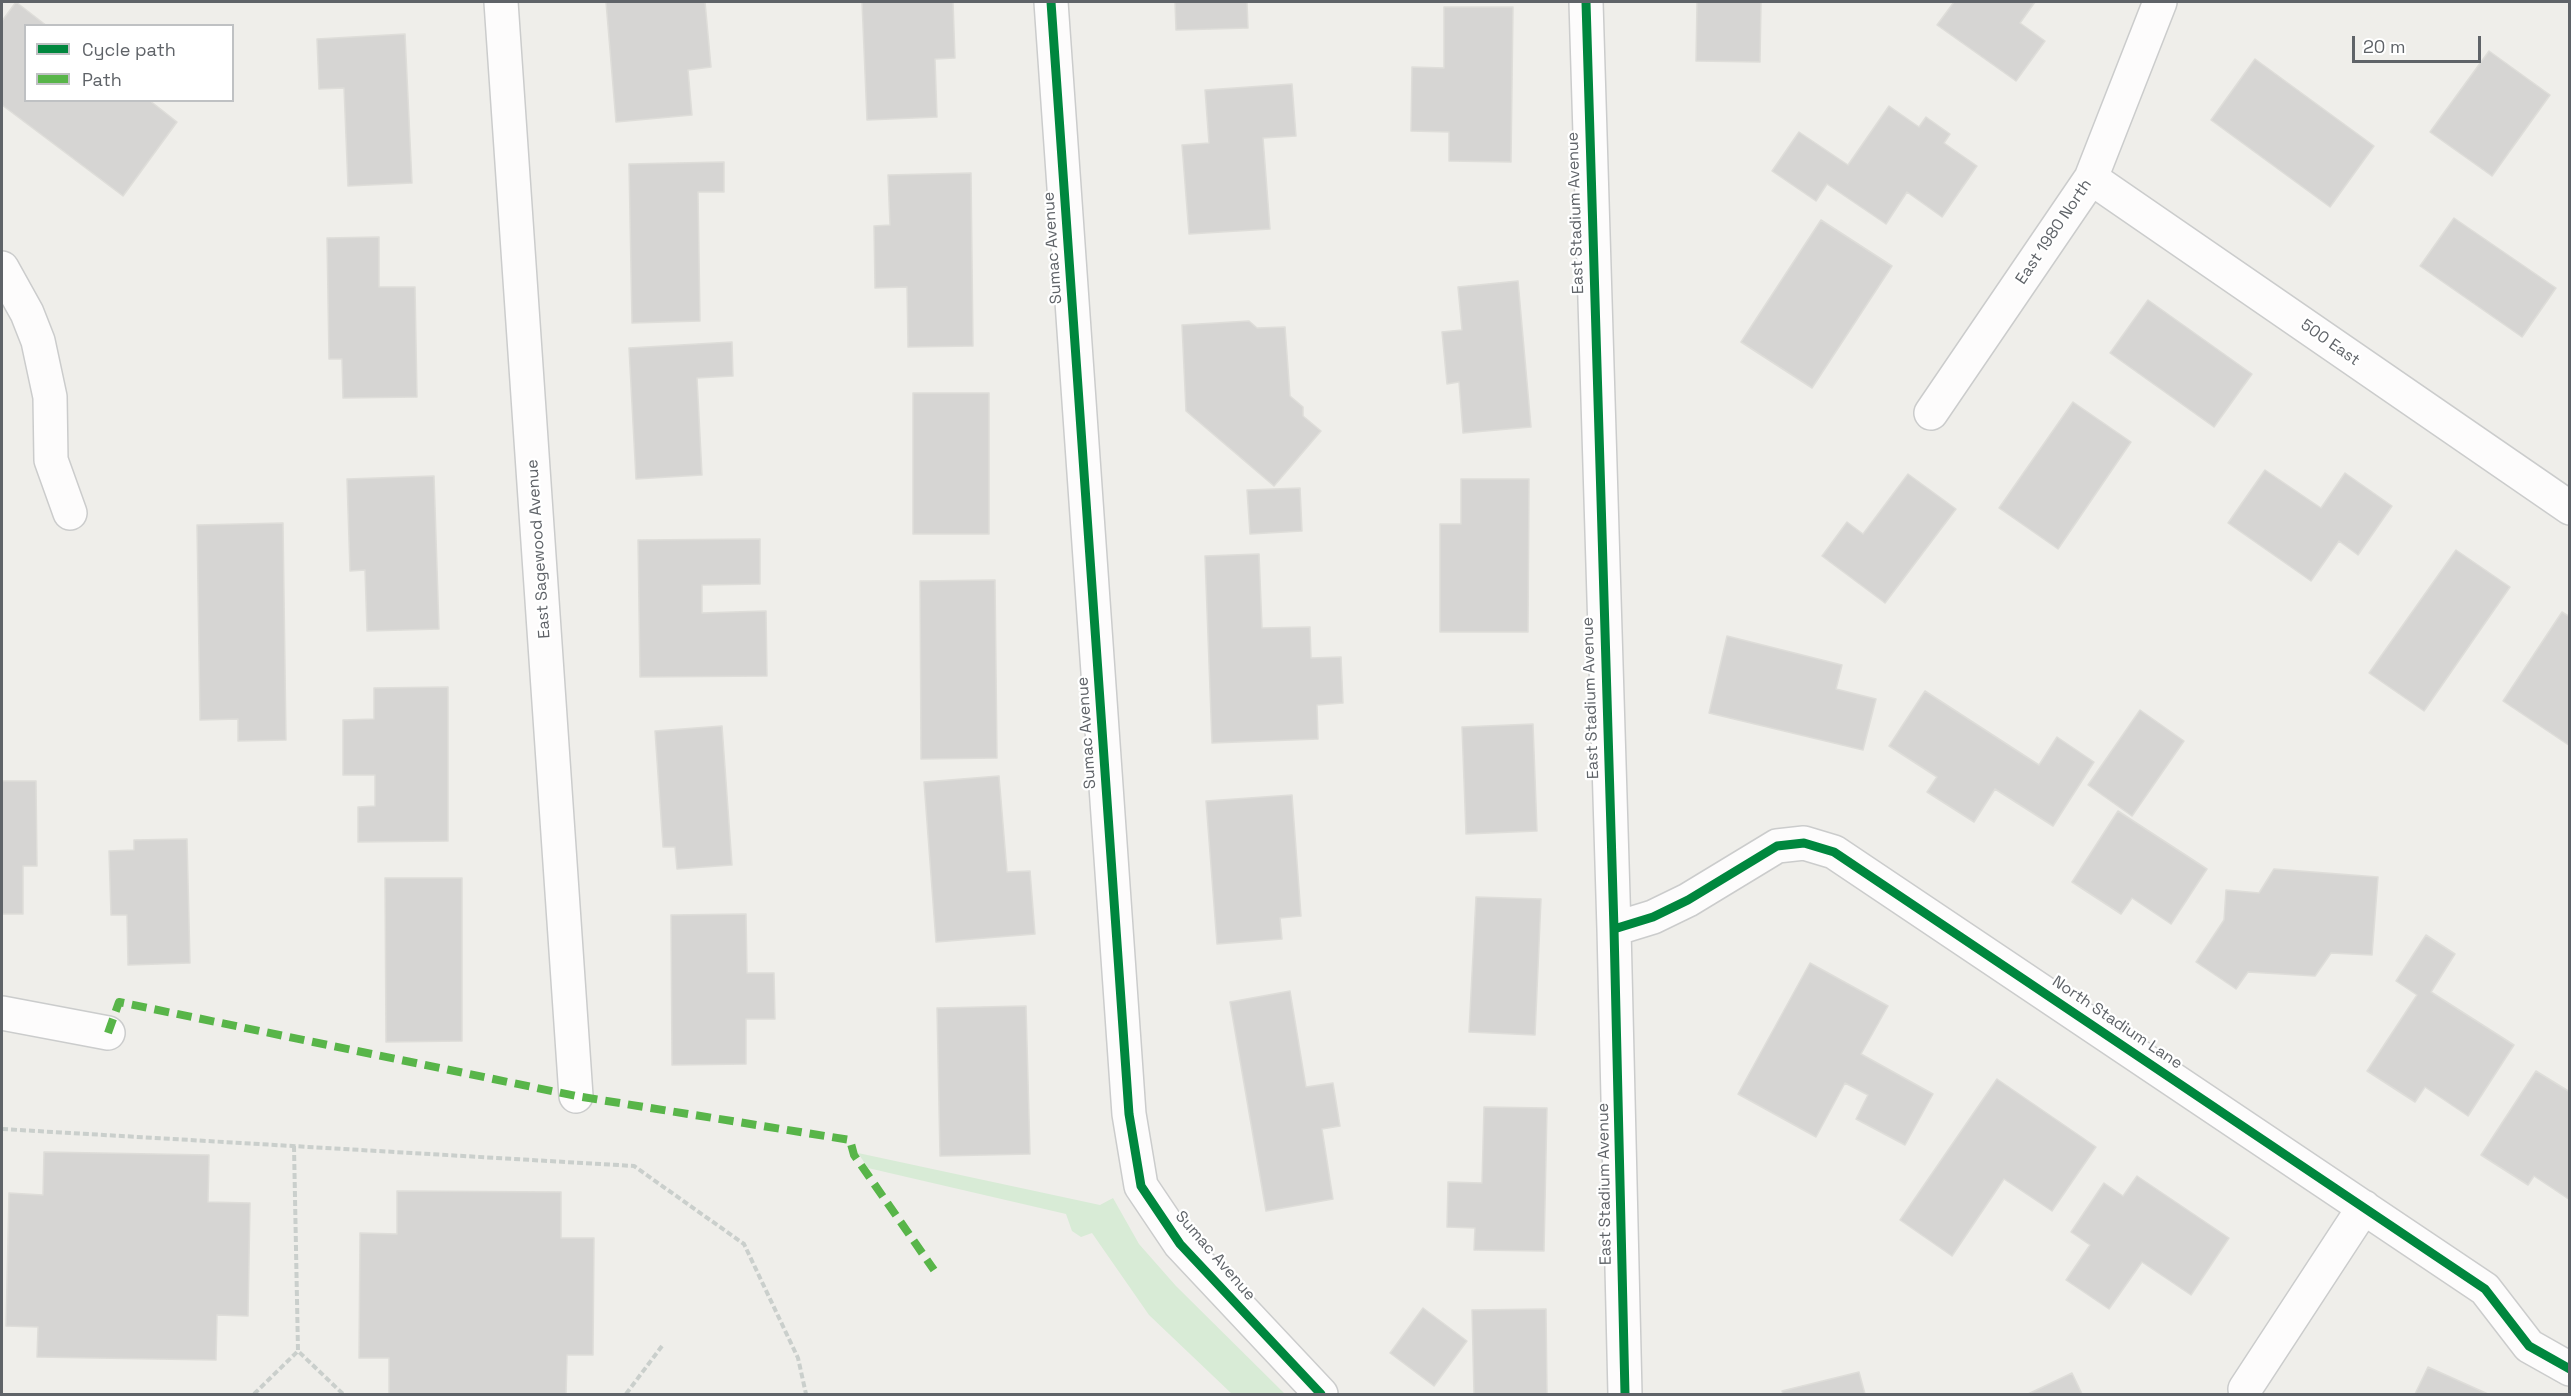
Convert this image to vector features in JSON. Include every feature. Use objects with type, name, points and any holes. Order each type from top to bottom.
[{"type":"street","name":"East Sagewood Avenue","points":[[501,2],[576,1096]]},
{"type":"street","name":"Sumac Avenue","points":[[1051,2],[1129,1114],[1141,1186],[1180,1244],[1321,1395]]},
{"type":"street","name":"East Stadium Avenue","points":[[1586,2],[1614,929],[1624,1395]]},
{"type":"street","name":"East 1980 North","points":[[1931,413],[2091,178],[2160,2]]},
{"type":"street","name":"500 East","points":[[2091,178],[2570,508]]},
{"type":"street","points":[[2,268],[27,313],[38,341],[50,397],[51,460],[69,513]]},
{"type":"street","name":"North Stadium Lane","points":[[1614,929],[1653,917],[1689,900],[1777,846],[1804,843],[1834,852],[2485,1289],[2529,1346],[2570,1369]]},
{"type":"street","points":[[2,1014],[108,1033]]},
{"type":"street","points":[[2245,1389],[2364,1207]]},
{"type":"path","points":[[2,1129],[634,1166],[744,1245],[798,1358],[806,1395]]},
{"type":"path","points":[[294,1146],[298,1351],[343,1395]]},
{"type":"path","points":[[626,1395],[662,1346]]},
{"type":"path","points":[[254,1395],[298,1351]]},
{"type":"green space","points":[[858,1153],[1100,1205],[1113,1198],[1139,1244],[1176,1286],[1285,1394],[1232,1394],[1149,1315],[1092,1233],[1081,1237],[1072,1231],[1066,1214],[868,1168]]},
{"type":"building","points":[[16,2],[44,24],[24,24],[24,102],[152,102],[177,122],[123,196],[2,105],[2,21]]},
{"type":"building","points":[[606,2],[705,2],[711,67],[688,70],[692,115],[616,122]]},
{"type":"building","points":[[862,2],[953,2],[955,58],[935,59],[937,117],[867,120]]},
{"type":"building","points":[[1175,2],[1247,2],[1248,28],[1176,30]]},
{"type":"building","points":[[1697,2],[1761,2],[1760,62],[1696,61]]},
{"type":"building","points":[[1954,2],[2035,2],[2020,23],[2045,41],[2016,81],[1937,25]]},
{"type":"building","points":[[1444,7],[1513,7],[1511,162],[1449,161],[1449,132],[1411,131],[1412,67],[1444,68]]},
{"type":"building","points":[[405,34],[412,183],[348,186],[344,88],[319,89],[317,39]]},
{"type":"building","points":[[2489,51],[2550,95],[2492,176],[2430,132]]},
{"type":"building","points":[[2255,59],[2374,146],[2330,207],[2211,120]]},
{"type":"building","points":[[1292,84],[1296,136],[1263,138],[1270,229],[1189,234],[1182,145],[1209,143],[1205,90]]},
{"type":"building","points":[[1889,106],[1919,127],[1926,117],[1950,134],[1944,143],[1977,166],[1942,217],[1907,192],[1886,224],[1827,184],[1816,201],[1772,171],[1799,132],[1848,165]]},
{"type":"building","points":[[724,162],[724,192],[698,192],[700,321],[632,323],[629,164]]},
{"type":"building","points":[[971,173],[973,346],[908,347],[907,287],[875,288],[874,226],[890,225],[888,175]]},
{"type":"building","points":[[2454,218],[2556,288],[2522,337],[2420,266]]},
{"type":"building","points":[[1821,220],[1892,266],[1812,388],[1741,342]]},
{"type":"building","points":[[379,237],[379,287],[415,287],[417,397],[343,398],[342,359],[329,359],[327,238]]},
{"type":"building","points":[[1518,281],[1531,427],[1463,433],[1459,382],[1447,384],[1442,332],[1462,330],[1458,287]]},
{"type":"building","points":[[2148,300],[2252,374],[2214,427],[2110,353]]},
{"type":"building","points":[[1249,321],[1257,328],[1285,327],[1290,396],[1303,407],[1303,416],[1321,431],[1274,486],[1186,411],[1182,325]]},
{"type":"building","points":[[732,342],[733,376],[697,378],[702,475],[636,479],[629,348]]},
{"type":"building","points":[[913,393],[989,393],[989,534],[913,534]]},
{"type":"building","points":[[2073,402],[2131,442],[2058,549],[1999,508]]},
{"type":"building","points":[[2265,470],[2321,508],[2345,473],[2392,506],[2358,555],[2339,541],[2311,581],[2228,523]]},
{"type":"building","points":[[1908,474],[1956,509],[1885,603],[1822,556],[1847,522],[1863,534]]},
{"type":"building","points":[[434,476],[439,629],[367,631],[365,570],[350,571],[347,479]]},
{"type":"building","points":[[1461,479],[1529,479],[1528,632],[1440,632],[1440,524],[1461,524]]},
{"type":"building","points":[[1300,488],[1302,531],[1250,534],[1247,490]]},
{"type":"building","points":[[283,523],[286,740],[238,741],[238,719],[200,720],[197,525]]},
{"type":"building","points":[[760,539],[760,584],[702,585],[702,613],[766,611],[767,676],[640,677],[638,540]]},
{"type":"building","points":[[2456,550],[2510,587],[2424,711],[2369,673]]},
{"type":"building","points":[[1259,554],[1262,628],[1310,627],[1311,658],[1341,657],[1343,703],[1317,705],[1318,739],[1212,743],[1205,556]]},
{"type":"building","points":[[995,580],[997,758],[921,759],[920,581]]},
{"type":"building","points":[[2562,612],[2570,617],[2570,746],[2503,701]]},
{"type":"building","points":[[1727,636],[1842,665],[1836,689],[1876,699],[1863,750],[1709,713]]},
{"type":"building","points":[[448,687],[448,841],[358,842],[358,807],[375,806],[375,775],[343,775],[343,720],[374,719],[374,688]]},
{"type":"building","points":[[1925,691],[2039,765],[2057,737],[2094,762],[2053,826],[1995,789],[1974,822],[1927,792],[1937,777],[1889,746]]},
{"type":"building","points":[[2140,710],[2184,741],[2132,816],[2088,785]]},
{"type":"building","points":[[1533,724],[1537,831],[1466,834],[1462,727]]},
{"type":"building","points":[[722,726],[732,865],[677,869],[675,847],[663,847],[655,731]]},
{"type":"building","points":[[999,776],[1007,872],[1030,871],[1035,934],[936,942],[924,782]]},
{"type":"building","points":[[2,781],[36,781],[37,866],[23,866],[23,914],[2,914]]},
{"type":"building","points":[[1292,795],[1301,916],[1280,918],[1282,939],[1217,944],[1206,801]]},
{"type":"building","points":[[2118,811],[2207,869],[2171,924],[2132,898],[2121,914],[2072,882]]},
{"type":"building","points":[[187,839],[190,963],[128,965],[127,915],[111,915],[109,851],[134,850],[134,840]]},
{"type":"building","points":[[2274,869],[2378,877],[2372,955],[2331,953],[2315,976],[2248,972],[2236,989],[2196,962],[2224,920],[2226,890],[2259,893]]},
{"type":"building","points":[[385,878],[462,878],[462,1041],[386,1042]]},
{"type":"building","points":[[1476,897],[1541,899],[1535,1035],[1469,1032]]},
{"type":"building","points":[[746,914],[747,973],[774,973],[775,1019],[746,1019],[746,1064],[672,1065],[671,915]]},
{"type":"building","points":[[2426,935],[2455,954],[2431,992],[2514,1045],[2468,1116],[2425,1087],[2415,1102],[2367,1071],[2417,995],[2396,981]]},
{"type":"building","points":[[1810,963],[1888,1006],[1861,1054],[1933,1094],[1905,1145],[1856,1119],[1868,1095],[1845,1083],[1816,1137],[1738,1094]]},
{"type":"building","points":[[1290,991],[1306,1087],[1333,1083],[1340,1126],[1322,1129],[1333,1199],[1266,1211],[1230,1002]]},
{"type":"building","points":[[1026,1006],[1030,1154],[940,1156],[937,1008]]},
{"type":"building","points":[[2536,1071],[2570,1092],[2570,1200],[2534,1176],[2528,1185],[2481,1155]]},
{"type":"building","points":[[1997,1079],[2096,1147],[2052,1211],[2004,1179],[1952,1256],[1900,1220]]},
{"type":"building","points":[[1484,1107],[1547,1108],[1544,1251],[1474,1250],[1475,1228],[1447,1227],[1448,1182],[1482,1183]]},
{"type":"building","points":[[44,1152],[209,1155],[208,1202],[250,1203],[248,1316],[217,1315],[216,1360],[37,1357],[38,1327],[6,1326],[9,1193],[43,1195]]},
{"type":"building","points":[[2137,1176],[2229,1238],[2191,1295],[2142,1262],[2109,1309],[2066,1280],[2090,1245],[2071,1232],[2104,1183],[2123,1196]]},
{"type":"building","points":[[397,1191],[561,1192],[561,1238],[594,1238],[593,1355],[567,1355],[566,1394],[389,1394],[389,1358],[359,1358],[360,1233],[397,1234]]},
{"type":"building","points":[[1423,1308],[1467,1341],[1434,1386],[1390,1353]]},
{"type":"building","points":[[1546,1309],[1547,1394],[1474,1394],[1472,1310]]},
{"type":"building","points":[[2428,1367],[2488,1394],[2415,1394]]},
{"type":"building","points":[[1859,1372],[1865,1394],[1783,1394],[1782,1391]]},
{"type":"building","points":[[2072,1373],[2082,1394],[2028,1394]]},
{"type":"marked path","points":[[108,1033],[119,1002],[576,1096],[850,1140],[854,1155],[934,1270]]},
{"type":"cycle path","points":[[1051,2],[1129,1114],[1141,1186],[1180,1244],[1321,1394]]},
{"type":"cycle path","points":[[1586,2],[1614,929],[1625,1394]]},
{"type":"cycle path","points":[[1614,929],[1653,917],[1688,900],[1777,846],[1804,843],[1834,852],[2485,1289],[2529,1346],[2570,1369]]}]
